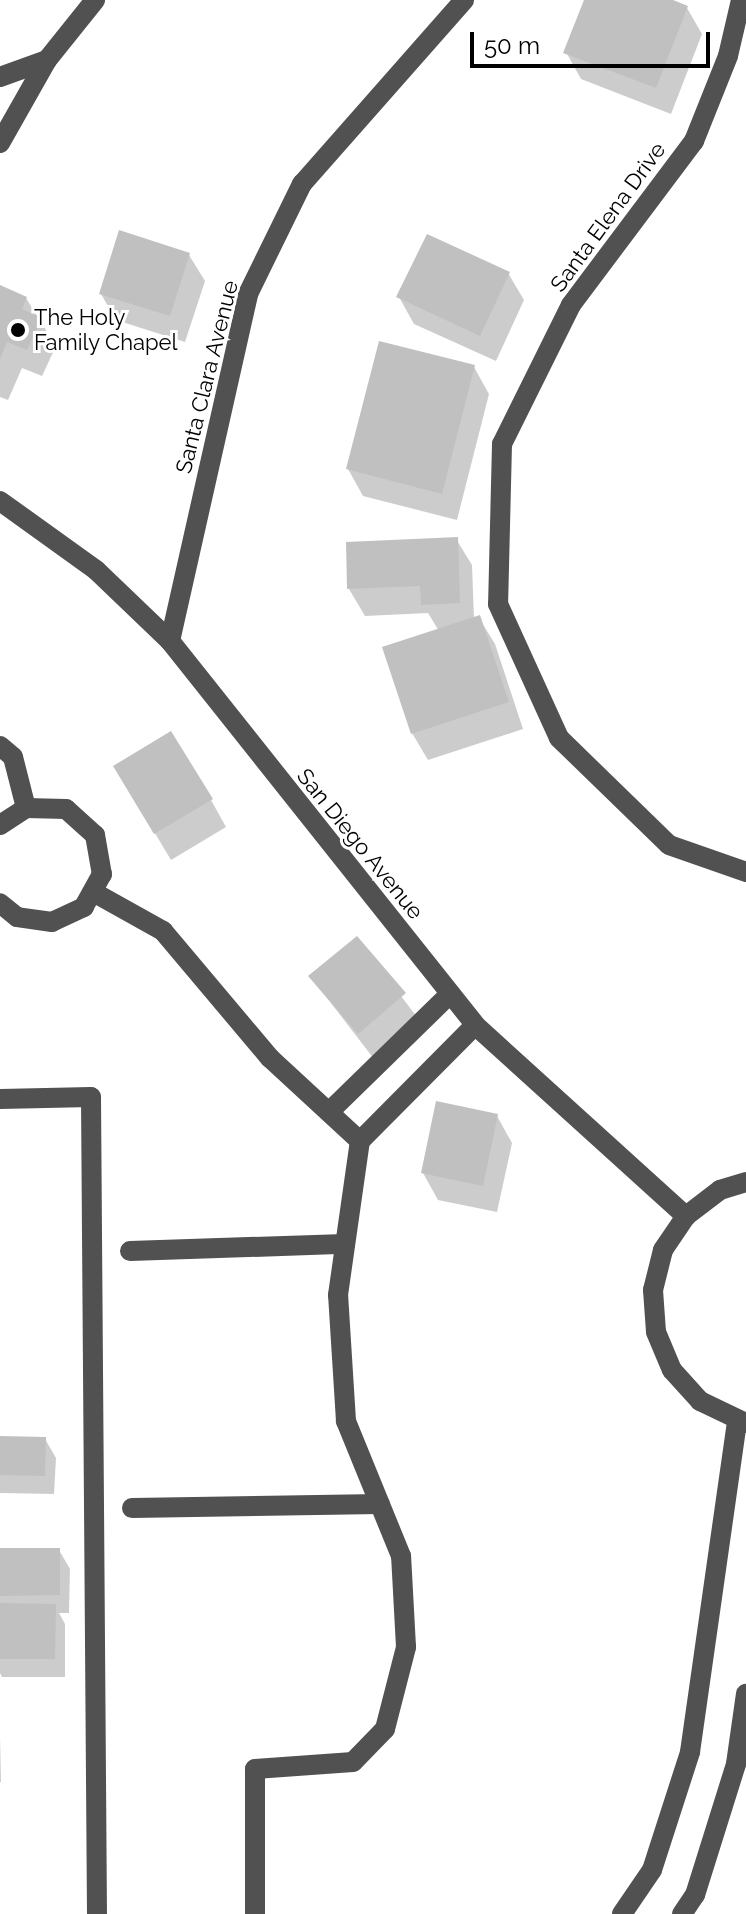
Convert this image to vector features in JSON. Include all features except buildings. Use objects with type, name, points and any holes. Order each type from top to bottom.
[{"type":"street","points":[[0,143],[47,60],[95,0]]},
{"type":"street","name":"Santa Clara Avenue","points":[[170,641],[248,294],[302,184],[464,0]]},
{"type":"street","name":"Santa Elena Drive","points":[[741,0],[728,56],[694,141],[571,305],[502,444],[498,604],[559,738],[669,845],[746,872]]},
{"type":"street","points":[[0,77],[47,60]]},
{"type":"street","name":"San Diego Avenue","points":[[0,501],[96,570],[170,641],[475,1025],[686,1216]]},
{"type":"street","points":[[0,746],[13,757],[26,808]]},
{"type":"street","points":[[0,825],[26,808],[66,809],[95,835],[102,874],[95,893],[70,917],[52,922],[34,922],[1,907]]},
{"type":"street","points":[[95,893],[163,931],[270,1058],[360,1141]]},
{"type":"street","points":[[330,1111],[450,994]]},
{"type":"street","points":[[255,1914],[255,1769],[353,1762],[385,1729],[406,1647],[401,1556],[346,1421],[338,1295],[360,1141],[475,1025]]},
{"type":"street","points":[[0,1099],[91,1097],[97,1914]]},
{"type":"street","points":[[622,1914],[652,1870],[690,1752],[742,1422],[700,1401],[672,1370],[656,1332],[653,1290],[663,1250],[686,1216],[720,1190],[746,1182]]},
{"type":"street","points":[[130,1251],[345,1244]]},
{"type":"street","points":[[132,1508],[380,1504]]},
{"type":"street","points":[[682,1914],[695,1895],[736,1764],[746,1694]]},
{"type":"place","name":"The Holy Family Chapel","points":[[18,330]]}]
